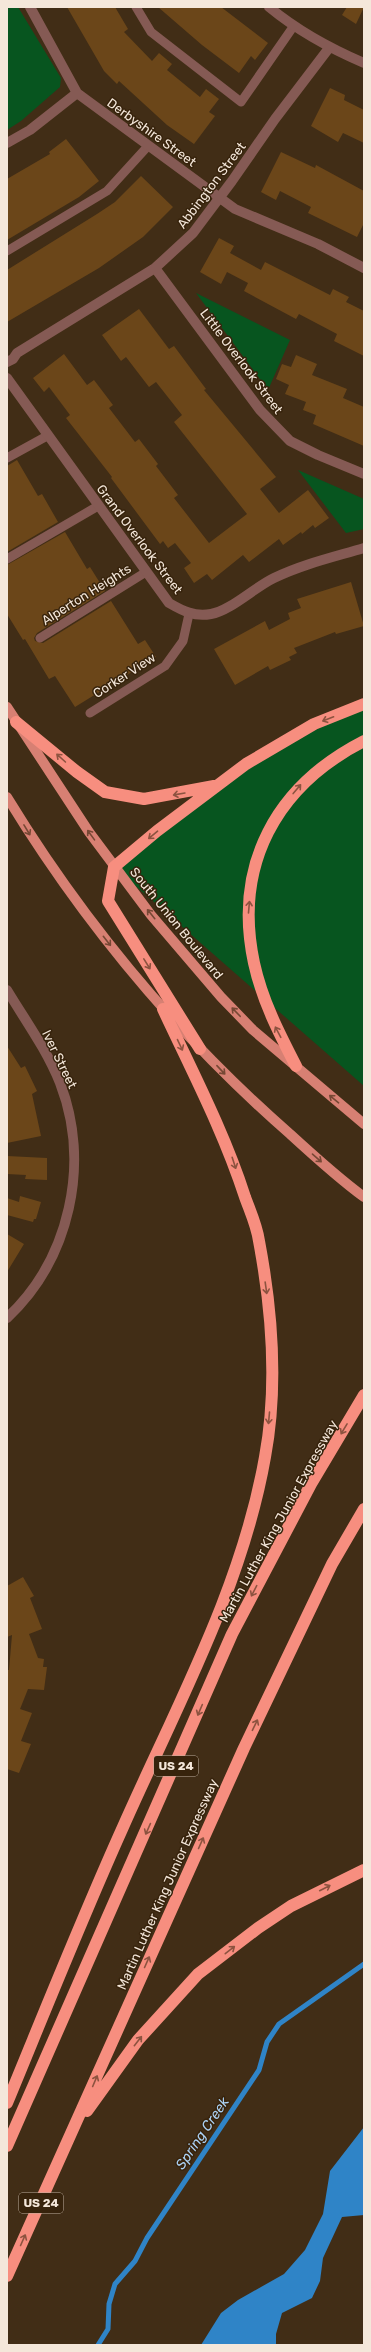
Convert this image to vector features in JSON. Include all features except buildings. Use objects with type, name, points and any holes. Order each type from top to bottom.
[{"type":"highway","points":[[200,1049],[108,901],[114,866],[246,764],[314,724],[364,704]]},
{"type":"highway","points":[[16,722],[77,772],[105,792],[144,799],[217,786]]},
{"type":"highway","points":[[296,1066],[272,1020],[254,964],[248,915],[255,864],[265,837],[275,818],[303,782],[323,766],[364,742]]},
{"type":"highway","points":[[7,2103],[122,1829],[217,1619],[236,1567],[256,1502],[266,1454],[272,1386],[269,1315],[259,1239],[231,1153],[163,1009]]},
{"type":"highway","name":"Martin Luther King Junior Expressway","points":[[7,2146],[232,1634],[311,1484],[364,1396]]},
{"type":"highway","name":"Martin Luther King Junior Expressway","points":[[7,2276],[74,2130],[128,2003],[244,1748],[332,1564],[364,1509]]},
{"type":"highway","points":[[74,2130],[138,2040],[198,1974],[258,1928],[291,1906],[364,1870]]},
{"type":"main road","name":"South Union Boulevard","points":[[7,707],[114,866],[151,915],[221,997],[253,1030],[364,1124]]},
{"type":"main road","points":[[7,797],[37,845],[83,910],[163,1009],[238,1088],[364,1197]]},
{"type":"street","name":"Derbyshire Street","points":[[30,7],[77,93],[235,208],[318,244],[364,268]]},
{"type":"street","points":[[269,7],[293,27],[329,48],[364,63]]},
{"type":"street","name":"Abbington Street","points":[[7,362],[13,359],[17,353],[155,268],[193,233],[275,119],[329,48]]},
{"type":"street","points":[[7,143],[30,130],[77,93]]},
{"type":"street","name":"Little Overlook Street","points":[[155,268],[260,410],[290,441],[318,455],[364,474]]},
{"type":"street","name":"Grand Overlook Street","points":[[7,378],[169,603],[189,614],[212,614],[235,604],[254,588],[295,569],[364,548]]},
{"type":"street","name":"Iver Street","points":[[7,990],[49,1059],[59,1081],[67,1103],[75,1152],[71,1199],[66,1222],[56,1250],[28,1295],[7,1318]]},
{"type":"lane","points":[[136,7],[151,32],[241,102],[293,27]]},
{"type":"lane","points":[[7,251],[107,191],[148,146]]},
{"type":"lane","points":[[7,458],[48,436]]},
{"type":"lane","points":[[7,558],[98,506]]},
{"type":"lane","name":"Alperton Heights","points":[[40,638],[146,572]]},
{"type":"lane","name":"Corker View","points":[[90,713],[165,666],[182,641],[189,614]]},
{"type":"green space","points":[[7,7],[18,7],[61,78],[60,87],[21,121],[7,130]]},
{"type":"green space","points":[[196,293],[290,340],[268,390]]},
{"type":"green space","points":[[298,470],[364,499],[364,529],[346,533]]},
{"type":"green space","points":[[364,706],[364,1086],[114,867],[246,764]]},
{"type":"water","points":[[364,2127],[364,2215],[342,2217],[323,2258],[320,2281],[312,2298],[282,2313],[276,2334],[276,2345],[201,2345],[221,2313],[238,2300],[284,2274],[305,2250],[323,2214],[330,2171]]},
{"type":"waterway","name":"Spring Creek","points":[[98,2345],[108,2329],[109,2304],[115,2284],[135,2261],[147,2238],[259,2070],[267,2042],[279,2024],[364,1964]]}]
